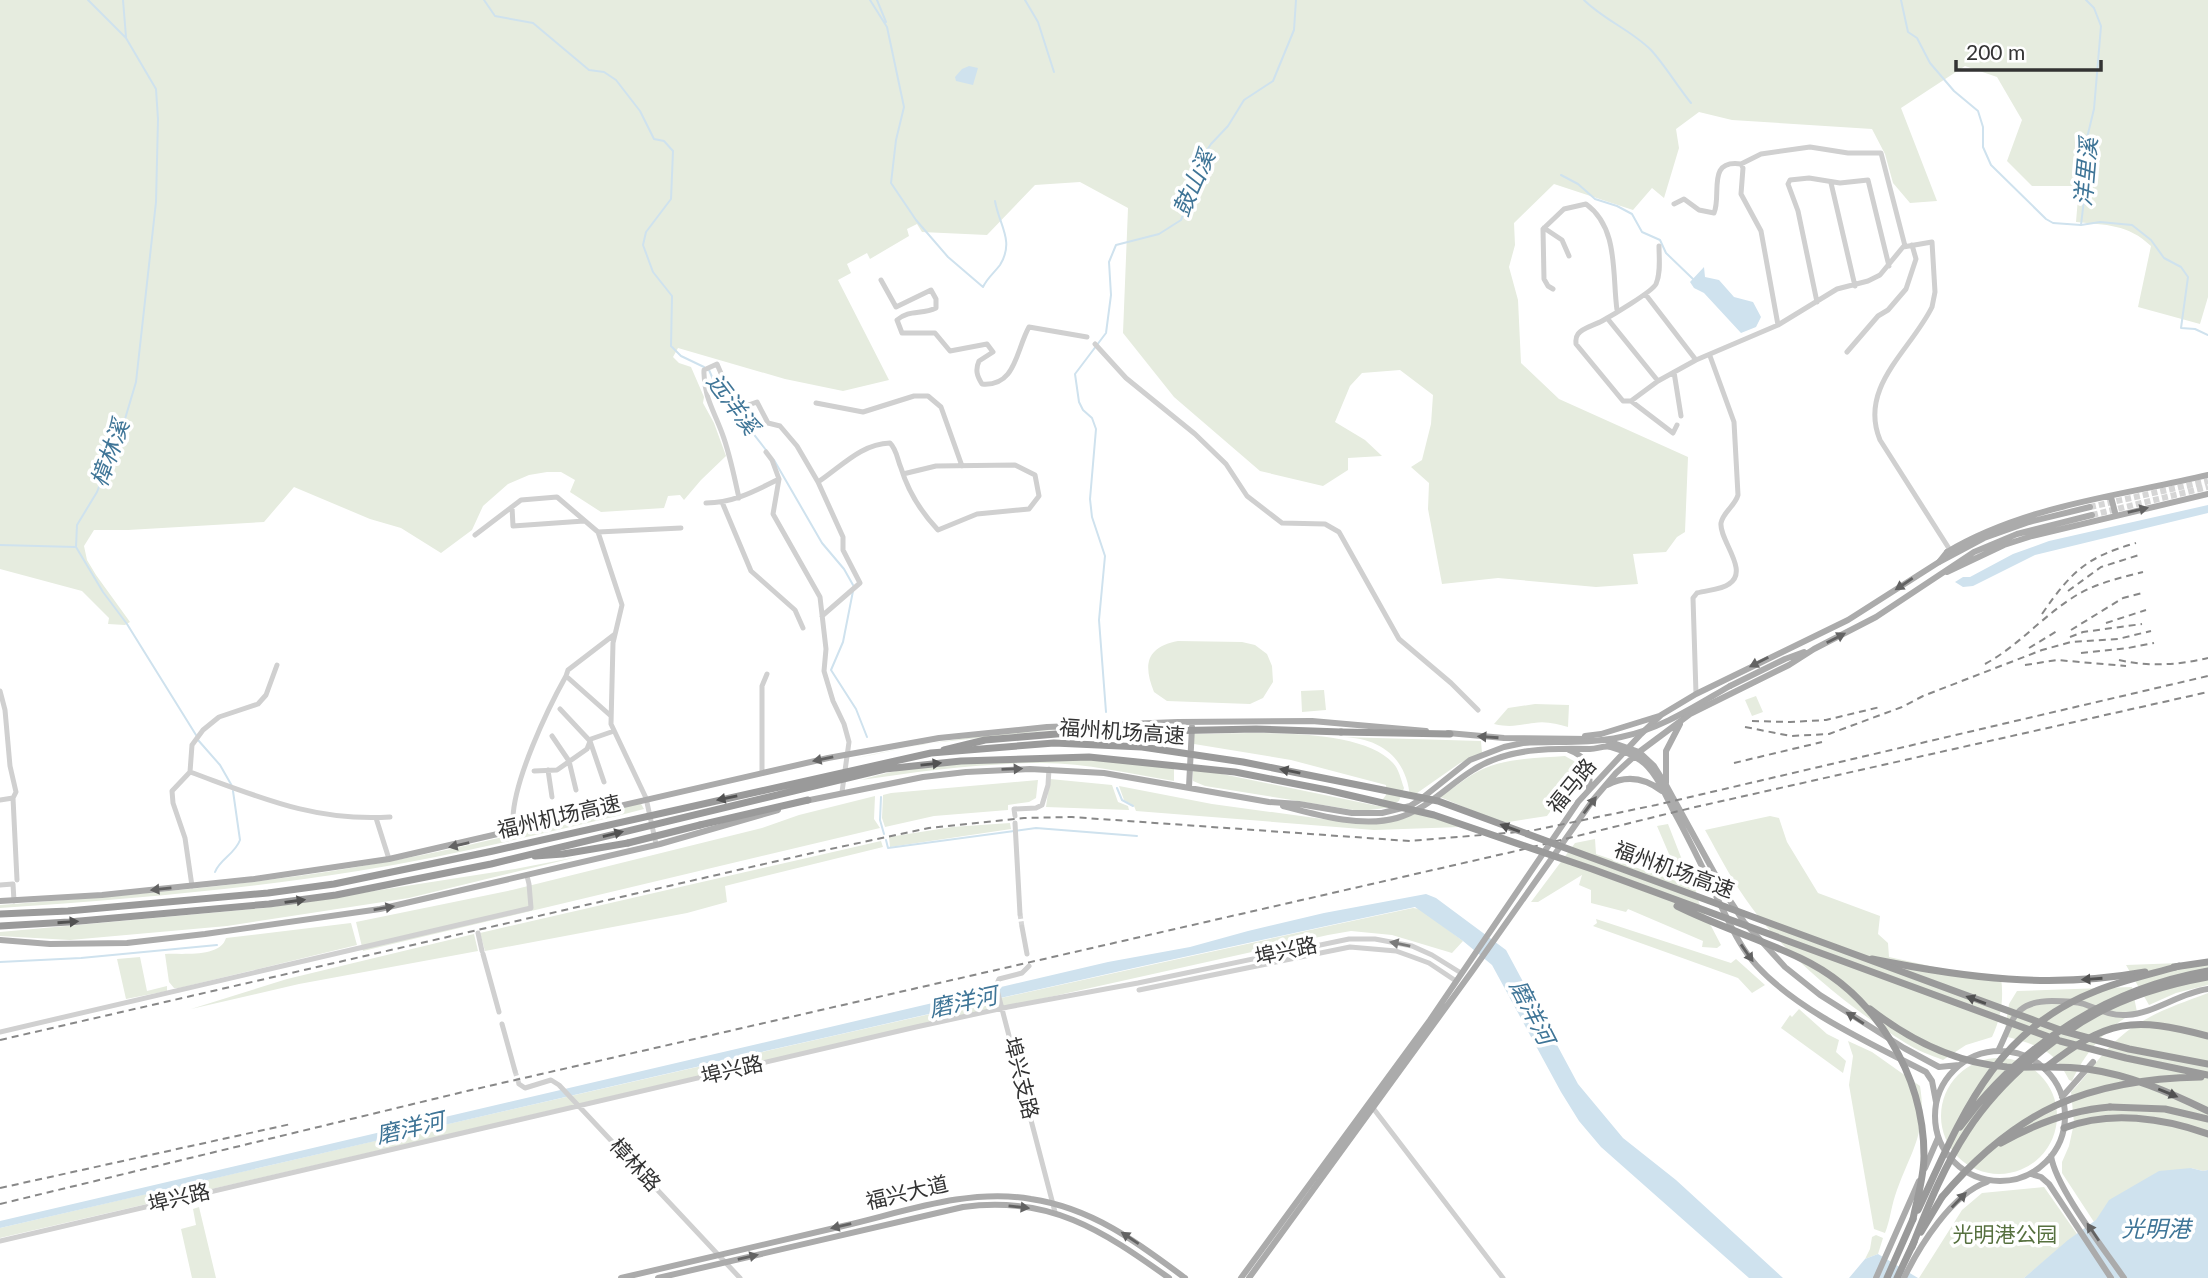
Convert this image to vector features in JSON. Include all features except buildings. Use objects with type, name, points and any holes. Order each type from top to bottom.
[{"type":"highway","points":[[931,753],[985,740],[1068,733],[1256,729],[1450,734]]},
{"type":"highway","name":"福州机场高速","points":[[0,914],[68,911],[268,893],[334,884],[931,753],[1054,743],[1142,747],[1243,762],[1438,801],[2063,1031],[2129,1049],[2208,1064]]},
{"type":"highway","name":"福州机场高速","points":[[0,926],[270,904],[349,892],[520,857],[885,769],[961,761],[1089,757],[1235,772],[1434,815],[1592,869],[2060,1041],[2208,1076]]},
{"type":"highway","points":[[520,857],[576,852],[628,842],[808,800]]},
{"type":"highway","points":[[1650,892],[1823,970],[1909,1038],[1966,1061],[2006,1066],[2070,1067],[2128,1077],[2208,1111]]},
{"type":"highway","points":[[1843,951],[1961,975],[2018,981],[2102,978],[2208,962]]},
{"type":"highway","points":[[1887,1278],[1947,1147],[1982,1081],[2019,1041],[2048,1017],[2096,991],[2179,966]]},
{"type":"highway","points":[[1947,1147],[1997,1081],[2036,1046],[2071,1022],[2121,996],[2179,977],[2208,971]]},
{"type":"highway","points":[[1898,1278],[1955,1148],[1990,1098],[2010,1078],[2077,1025],[2105,1009],[2172,984],[2208,977]]},
{"type":"highway","points":[[1853,996],[1885,1033],[1902,1060],[1915,1093],[1922,1125],[1924,1159],[1913,1219]]},
{"type":"highway","points":[[2044,1069],[2084,1040],[2124,1025],[2148,1023],[2208,1036]]},
{"type":"highway","points":[[1912,1247],[1942,1197],[1966,1169],[2011,1130],[2039,1112],[2084,1094],[2126,1083],[2208,1076]]},
{"type":"highway","points":[[1985,1152],[2040,1123],[2089,1109],[2146,1107],[2208,1119]]},
{"type":"highway","points":[[2064,1128],[2100,1119],[2121,1118],[2161,1121],[2208,1134]]},
{"type":"main road","points":[[1952,559],[1982,533],[2012,520],[2208,475]]},
{"type":"main road","points":[[1952,559],[1990,551],[2018,540],[2208,494]]},
{"type":"main road","points":[[2111,497],[2116,516]]},
{"type":"main road","points":[[1952,559],[2001,539],[2091,511]]},
{"type":"main road","name":"福马路","points":[[1249,1278],[1373,1108],[1476,958],[1488,934],[1589,789],[1626,749],[1661,715],[1696,694],[1848,620],[1939,562],[1952,559]]},
{"type":"main road","name":"福马路","points":[[1241,1278],[1461,973],[1494,940],[1603,788],[1636,754],[1690,714],[1789,665],[1887,610],[1945,572],[1952,559]]},
{"type":"main road","points":[[1269,802],[1352,813],[1396,811],[1421,799],[1470,760],[1523,743],[1601,740],[1622,737],[1660,725],[1730,686],[1785,659],[1814,649]]},
{"type":"main road","points":[[1690,714],[1675,729],[1666,751],[1665,788],[1744,922],[1784,967],[1820,995],[1939,1067],[1959,1065]]},
{"type":"main road","points":[[0,901],[192,886],[389,859],[762,772],[848,754],[993,731],[1098,724],[1312,721],[1504,738],[1577,737],[1601,734],[1661,715]]},
{"type":"main road","points":[[1189,788],[1192,722]]},
{"type":"main road","points":[[1577,737],[1611,741],[1654,766],[1738,941],[1776,986],[1810,1008],[1926,1072],[1932,1081],[1936,1102],[1938,1138],[1958,1167],[1972,1176],[1989,1181],[2011,1181],[2031,1174],[2051,1156],[2064,1128],[2065,1112],[2055,1082],[2044,1069],[2023,1055],[1998,1051],[1971,1058],[1959,1065],[1945,1082],[1936,1102]]},
{"type":"main road","points":[[0,940],[89,945],[205,934],[395,906],[656,844],[842,792],[965,772],[1049,769],[1104,773],[1269,802],[1351,820],[1382,821],[1398,818],[1426,805],[1462,777],[1489,761],[1524,751],[1595,749],[1605,746],[1626,749]]},
{"type":"main road","points":[[1564,748],[1580,754],[1586,760],[1590,768],[1589,789]]},
{"type":"main road","points":[[1603,788],[1617,780],[1634,779],[1665,788]]},
{"type":"main road","points":[[1998,1051],[2013,1017],[2026,1005],[2039,1001],[2079,1003],[2100,1012],[2123,1016],[2145,1012],[2171,1000],[2208,989]]},
{"type":"main road","points":[[2062,1097],[2093,1062]]},
{"type":"main road","points":[[1876,1278],[1938,1138]]},
{"type":"main road","points":[[2051,1156],[2053,1167],[2063,1186],[2124,1278]]},
{"type":"main road","points":[[2031,1174],[2041,1177],[2053,1191],[2111,1278]]},
{"type":"main road","points":[[1904,1278],[1929,1235],[1956,1202],[1975,1186],[1989,1181]]},
{"type":"main road","name":"福兴大道","points":[[621,1278],[959,1199],[1007,1196],[1052,1203],[1108,1224],[1185,1278]]},
{"type":"main road","name":"福兴大道","points":[[658,1278],[963,1207],[1000,1205],[1055,1212],[1077,1220],[1118,1241],[1169,1278]]},
{"type":"street","points":[[1674,204],[1684,199],[1699,210],[1714,213],[1717,206],[1718,175],[1722,168],[1729,164],[1741,164],[1761,155],[1810,147],[1848,153],[1881,153],[1909,245],[1916,259],[1906,289],[1847,352]]},
{"type":"street","points":[[1741,164],[1741,194],[1761,231],[1778,325]]},
{"type":"street","points":[[1817,302],[1798,211],[1788,184],[1790,180],[1802,178],[1830,183],[1868,180],[1889,266]]},
{"type":"street","points":[[1830,183],[1855,286]]},
{"type":"street","points":[[1553,289],[1544,279],[1544,228],[1564,209],[1586,204],[1603,220],[1611,243],[1617,310]]},
{"type":"street","points":[[1544,228],[1562,240],[1569,256]]},
{"type":"street","points":[[1659,246],[1655,286],[1646,295],[1578,333],[1576,338],[1576,345],[1623,401],[1630,401],[1658,381],[1696,360],[1778,325],[1837,289],[1855,286],[1880,275],[1909,245],[1932,242],[1934,300],[1929,313],[1879,388],[1874,419],[1880,440],[1952,559]]},
{"type":"street","points":[[881,280],[896,307],[931,290],[936,299],[936,308],[930,311],[904,313],[897,320],[902,333],[935,333],[950,351],[987,344],[993,352],[979,360],[976,368],[982,384],[988,385],[1012,372],[1029,327],[1087,337]]},
{"type":"street","points":[[1646,295],[1696,360]]},
{"type":"street","points":[[1607,318],[1658,381]]},
{"type":"street","points":[[1095,344],[1126,378],[1195,434],[1226,464],[1247,496],[1282,523],[1325,524],[1339,532],[1399,639],[1478,710]]},
{"type":"street","points":[[1696,694],[1693,598],[1697,593],[1730,584],[1736,569],[1722,536],[1721,524],[1738,495],[1736,435],[1729,406],[1710,356]]},
{"type":"street","points":[[739,498],[726,443],[703,384],[704,370],[717,364],[729,392],[740,408],[757,402],[768,423],[780,426],[797,446],[818,482],[843,537],[843,551],[860,583],[822,616]]},
{"type":"street","points":[[1674,372],[1681,416]]},
{"type":"street","points":[[816,403],[863,412],[914,396],[928,396],[941,407],[962,466]]},
{"type":"street","points":[[1630,401],[1674,433],[1677,425]]},
{"type":"street","points":[[818,482],[862,449],[890,443],[895,448],[903,474],[924,516],[938,530],[977,514],[1029,509],[1039,496],[1035,475],[1015,465],[936,466],[903,474]]},
{"type":"street","points":[[766,452],[779,479],[773,514],[820,597],[826,649],[824,671],[849,742],[842,792]]},
{"type":"street","points":[[706,503],[739,498],[779,479]]},
{"type":"street","points":[[475,535],[521,500],[556,497],[598,532],[622,605],[615,634],[611,724],[646,798],[656,844]]},
{"type":"street","points":[[722,502],[751,571],[795,610],[803,628]]},
{"type":"street","points":[[512,507],[513,526],[584,521]]},
{"type":"street","points":[[598,532],[681,528]]},
{"type":"street","points":[[513,818],[513,801],[549,708],[568,670],[615,634]]},
{"type":"street","points":[[192,886],[185,838],[171,795],[173,788],[190,772],[192,745],[200,733],[215,720],[258,704],[265,695],[277,664]]},
{"type":"street","points":[[762,772],[762,686],[767,674]]},
{"type":"street","points":[[566,676],[611,716]]},
{"type":"street","points":[[0,691],[16,790],[13,798],[17,880]]},
{"type":"street","points":[[560,709],[590,741],[604,782]]},
{"type":"street","points":[[534,771],[557,770],[587,749],[590,741],[614,731]]},
{"type":"street","points":[[552,736],[569,761],[576,790]]},
{"type":"street","points":[[1020,914],[1015,816],[1042,805],[1049,769]]},
{"type":"street","points":[[548,770],[552,797]]},
{"type":"street","points":[[190,772],[320,814],[390,817]]},
{"type":"street","points":[[0,800],[13,798]]},
{"type":"street","points":[[376,818],[389,859]]},
{"type":"street","points":[[0,1032],[531,908],[527,876]]},
{"type":"street","points":[[0,885],[13,884],[15,901]]},
{"type":"street","points":[[474,922],[499,1012]]},
{"type":"street","points":[[1022,927],[1027,954]]},
{"type":"street","name":"埠兴路","points":[[1138,987],[1349,939],[1375,939],[1412,946],[1461,973]]},
{"type":"street","name":"埠兴路","points":[[0,1241],[1003,1008],[1138,987],[1350,947],[1385,950],[1410,956],[1429,963],[1457,981]]},
{"type":"street","name":"埠兴支路","points":[[1029,966],[1022,973],[999,979],[996,986],[1055,1212]]},
{"type":"street","points":[[502,1024],[515,1070]]},
{"type":"street","name":"樟林路","points":[[519,1084],[525,1088],[551,1080],[559,1085],[740,1278]]},
{"type":"street","points":[[1373,1108],[1503,1278]]},
{"type":"green space","points":[[0,0],[2208,0],[2208,297],[2200,324],[2138,307],[2151,246],[2134,233],[2125,230],[2076,222],[2079,186],[2032,186],[2007,161],[2022,120],[1997,77],[1965,66],[1901,108],[1937,201],[1910,203],[1893,183],[1885,154],[1872,129],[1732,120],[1699,112],[1676,129],[1679,148],[1664,198],[1652,188],[1633,210],[1554,184],[1514,223],[1515,245],[1509,267],[1518,300],[1521,363],[1559,399],[1688,457],[1685,532],[1677,537],[1666,552],[1633,554],[1638,584],[1596,587],[1498,578],[1442,584],[1428,509],[1429,483],[1411,467],[1422,460],[1431,424],[1433,395],[1400,370],[1362,373],[1350,386],[1335,422],[1365,440],[1382,456],[1348,458],[1348,470],[1323,486],[1260,471],[1174,397],[1123,333],[1128,208],[1080,182],[1035,185],[987,235],[922,232],[917,224],[907,229],[909,236],[870,259],[867,253],[847,264],[851,273],[838,280],[889,380],[843,391],[785,379],[678,348],[673,357],[679,363],[691,367],[726,456],[684,500],[680,495],[668,496],[664,508],[601,512],[570,492],[575,480],[561,472],[529,475],[508,484],[483,506],[472,530],[441,553],[401,528],[370,519],[294,487],[264,522],[94,530],[84,546],[87,560],[130,622],[125,625],[108,624],[109,618],[82,591],[0,569]]},
{"type":"green space","points":[[1178,641],[1242,642],[1255,645],[1267,654],[1272,666],[1273,682],[1263,698],[1250,704],[1167,701],[1154,692],[1148,666],[1153,653],[1159,648]]},
{"type":"green space","points":[[1324,690],[1326,710],[1302,712],[1301,691]]},
{"type":"green space","points":[[1756,696],[1763,712],[1752,716],[1745,700]]},
{"type":"green space","points":[[1535,704],[1569,705],[1568,727],[1543,722],[1510,726],[1494,724],[1508,708]]},
{"type":"green space","points":[[1173,725],[1173,728],[1054,730],[932,743],[1052,730]]},
{"type":"green space","points":[[1194,734],[1300,734],[1355,742],[1377,751],[1393,763],[1404,788],[1399,801],[1386,808],[1360,811],[1205,786],[1193,781],[1193,768],[1378,806],[1386,795],[1386,785],[1291,760],[1194,744]]},
{"type":"green space","points":[[1174,735],[1174,742],[1055,737]]},
{"type":"green space","points":[[1342,737],[1481,741],[1482,753],[1460,763],[1410,798],[1404,772],[1390,753],[1369,741]]},
{"type":"green space","points":[[1565,756],[1579,764],[1577,771],[1566,792],[1547,816],[1502,823],[1440,797],[1487,767],[1520,760]]},
{"type":"green space","points":[[1048,759],[1107,760],[1174,766],[1174,781],[1059,763],[996,764],[861,780],[930,766]]},
{"type":"green space","points":[[1050,779],[1112,785],[1118,802],[1128,806],[1129,810],[1046,807]]},
{"type":"green space","points":[[1038,780],[1036,798],[1029,802],[1008,805],[1008,810],[934,816],[885,827],[882,818],[883,795],[891,793]]},
{"type":"green space","points":[[1119,786],[1212,804],[1352,823],[1415,812],[1461,827],[1374,830],[1136,811],[1134,806],[1124,800]]},
{"type":"green space","points":[[875,796],[874,819],[880,828],[363,951],[356,922],[512,890],[762,828],[799,815]]},
{"type":"green space","points":[[640,802],[644,809],[617,816],[456,853],[358,871],[179,894],[0,908],[0,905],[196,888],[343,869],[454,848]]},
{"type":"green space","points":[[1770,816],[1779,818],[1787,842],[1818,893],[1880,916],[1878,934],[1888,943],[1889,957],[2001,978],[2001,1008],[1992,1037],[1966,1045],[1943,1060],[1923,1052],[1884,1029],[1842,998],[1784,946],[1745,899],[1705,830]]},
{"type":"green space","points":[[1010,823],[1011,829],[890,847],[889,837],[952,827]]},
{"type":"green space","points":[[1668,824],[1686,870],[1675,868],[1657,826]]},
{"type":"green space","points":[[1595,839],[1596,854],[1676,881],[1678,877],[1692,877],[1699,903],[1721,945],[1717,948],[1702,947],[1703,941],[1628,909],[1626,912],[1591,903],[1591,890],[1579,885],[1582,875],[1538,902],[1531,902],[1575,843]]},
{"type":"green space","points":[[881,841],[883,847],[725,886],[727,902],[687,913],[485,951],[480,933]]},
{"type":"green space","points":[[577,857],[409,898],[227,926],[70,940],[0,936],[0,932],[265,908]]},
{"type":"green space","points":[[1413,908],[1420,909],[1463,941],[1452,953],[1392,935],[1351,931],[1328,935],[816,1049],[0,1238],[0,1228],[882,1025]]},
{"type":"green space","points":[[1596,919],[1731,963],[1736,959],[1765,985],[1752,993],[1738,978],[1593,926],[1597,923]]},
{"type":"green space","points":[[351,923],[357,945],[179,988],[174,988],[169,982],[165,954],[209,952],[216,949],[226,938]]},
{"type":"green space","points":[[474,934],[478,951],[299,984],[191,1009],[287,979]]},
{"type":"green space","points":[[140,957],[147,991],[167,986],[167,991],[126,999],[117,959]]},
{"type":"green space","points":[[2208,962],[2208,985],[2176,993],[2149,1005],[2126,965]]},
{"type":"green space","points":[[2132,987],[2137,1012],[2116,1024],[2098,1040],[2072,1081],[2057,1061],[2043,1049],[2004,1036],[2009,1004],[2017,991]]},
{"type":"green space","points":[[2208,993],[2208,1170],[2191,1168],[2094,1222],[2062,1173],[2062,1162],[2074,1123],[2071,1092],[2106,1050],[2129,1030],[2161,1011]]},
{"type":"green space","points":[[1799,1009],[1827,1034],[1839,1040],[1836,1052],[1846,1061],[1843,1073],[1781,1028],[1790,1015],[1792,1017]]},
{"type":"green space","points":[[1848,1041],[1872,1052],[1920,1086],[1922,1103],[1919,1131],[1895,1196],[1885,1233],[1874,1229],[1849,1085],[1853,1056]]},
{"type":"green space","points":[[1999,1058],[2021,1063],[2040,1075],[2052,1094],[2057,1116],[2052,1138],[2040,1157],[2021,1169],[1999,1174],[1977,1169],[1958,1157],[1946,1138],[1941,1116],[1946,1094],[1958,1075],[1977,1063]]},
{"type":"green space","name":"光明港公园","points":[[2044,1187],[2077,1234],[2024,1278],[1919,1278],[1962,1210],[1982,1193]]},
{"type":"green space","points":[[199,1207],[216,1278],[192,1278],[181,1229],[196,1225],[193,1209]]},
{"type":"green space","points":[[1876,1235],[1883,1238],[1878,1254],[1865,1259],[1872,1237]]},
{"type":"water","points":[[969,66],[978,68],[973,85],[956,81],[955,77]]},
{"type":"water","points":[[1704,267],[1705,277],[1719,280],[1734,297],[1753,302],[1761,317],[1756,327],[1741,333],[1704,293],[1694,288],[1690,282]]},
{"type":"water","points":[[2208,505],[2208,513],[2035,555],[1973,586],[1963,587],[1955,582],[2013,554],[2049,541]]},
{"type":"water","name":"磨洋河","points":[[1426,894],[1436,898],[1506,950],[1578,1084],[1623,1138],[1676,1180],[1783,1278],[1749,1278],[1601,1147],[1579,1121],[1561,1092],[1492,965],[1415,907],[884,1024],[0,1228],[0,1221],[1108,962],[1190,947],[1324,913]]},
{"type":"water","name":"光明港","points":[[2191,1168],[2208,1170],[2208,1278],[2024,1278],[2096,1220],[2109,1200],[2159,1171]]},
{"type":"water","points":[[1878,1254],[1918,1278],[1849,1278],[1865,1259]]},
{"type":"waterway","name":"樟林溪","points":[[88,0],[126,38],[156,89],[158,119],[156,202],[136,382],[97,492],[77,525],[76,547],[196,735]]},
{"type":"waterway","points":[[123,0],[126,37]]},
{"type":"waterway","name":"远洋溪","points":[[484,0],[495,16],[533,23],[589,70],[604,72],[616,80],[640,111],[654,139],[664,141],[673,151],[671,199],[646,232],[643,245],[653,272],[672,296],[671,346],[681,356],[704,367]]},
{"type":"waterway","points":[[870,0],[887,27],[904,107],[896,140],[891,183],[916,220],[948,257],[983,287],[1000,265],[1006,248],[1005,233],[995,201]]},
{"type":"waterway","points":[[877,0],[886,22]]},
{"type":"waterway","points":[[1025,0],[1038,22],[1054,72]]},
{"type":"waterway","name":"鼓山溪","points":[[1106,712],[1099,620],[1105,556],[1092,517],[1090,499],[1096,429],[1092,418],[1079,402],[1075,374],[1106,333],[1111,295],[1109,262],[1116,245],[1159,234],[1181,220],[1191,196],[1197,165],[1211,144],[1228,126],[1244,100],[1273,81],[1294,30],[1296,0]]},
{"type":"waterway","points":[[1584,0],[1651,50],[1691,103]]},
{"type":"waterway","points":[[1901,0],[1908,32],[1917,38],[1930,63],[1954,91],[1978,111],[1983,127],[1983,147],[1991,165],[2046,219],[2053,223],[2081,225]]},
{"type":"waterway","name":"洋里溪","points":[[2086,0],[2094,8],[2101,26],[2094,109],[2086,142],[2081,225],[2100,222],[2132,225],[2151,240],[2164,258],[2181,267],[2188,277],[2181,328],[2195,329],[2208,335]]},
{"type":"waterway","points":[[1561,175],[1578,184],[1595,199],[1632,214],[1642,232],[1660,240],[1666,253],[1693,279]]},
{"type":"waterway","name":"远洋溪","points":[[709,370],[716,386],[766,450]]},
{"type":"waterway","name":"远洋溪","points":[[774,460],[822,543],[844,569],[853,585]]},
{"type":"waterway","points":[[0,545],[76,547]]},
{"type":"waterway","name":"远洋溪","points":[[853,591],[843,642],[831,670],[856,709],[867,737]]},
{"type":"waterway","name":"樟林溪","points":[[198,740],[220,765],[232,786]]},
{"type":"waterway","points":[[1117,788],[1122,800],[1133,806]]},
{"type":"waterway","name":"樟林溪","points":[[215,872],[240,840],[233,791]]},
{"type":"waterway","name":"远洋溪","points":[[881,797],[880,820],[884,834]]},
{"type":"waterway","name":"远洋溪","points":[[886,840],[888,848],[1036,828],[1137,836]]},
{"type":"waterway","points":[[0,962],[81,958],[217,945]]},
{"type":"tunnel","points":[[2090,507],[2208,481]]},
{"type":"tunnel","points":[[2092,515],[2208,487]]},
{"type":"tunnel","points":[[1020,914],[1022,927]]},
{"type":"tunnel","points":[[515,1071],[519,1084]]},
{"type":"railway","points":[[2042,614],[2062,587],[2081,568],[2104,554],[2136,543]]},
{"type":"railway","points":[[2068,591],[2101,567],[2139,555]]},
{"type":"railway","points":[[1985,664],[2080,593],[2106,582],[2143,572]]},
{"type":"railway","points":[[2071,630],[2123,598],[2142,593]]},
{"type":"railway","points":[[2106,623],[2146,610]]},
{"type":"railway","points":[[2070,637],[2083,632],[2142,624]]},
{"type":"railway","points":[[2029,648],[2057,631]]},
{"type":"railway","points":[[1745,727],[1791,736],[1829,734],[2042,650],[2071,642],[2118,639],[2151,631]]},
{"type":"railway","points":[[2081,653],[2154,643]]},
{"type":"railway","points":[[2119,660],[2164,664],[2208,658]]},
{"type":"railway","points":[[2025,665],[2057,660],[2126,666]]},
{"type":"railway","points":[[0,1040],[929,828],[1024,818],[1072,817],[1410,841],[1530,831],[1656,805],[2208,676]]},
{"type":"railway","points":[[0,1204],[467,1091],[1516,851],[1691,808],[2208,692]]},
{"type":"railway","points":[[1752,721],[1826,720],[1880,707]]},
{"type":"railway","points":[[1734,763],[1822,742]]},
{"type":"railway","points":[[0,1188],[291,1124]]}]
